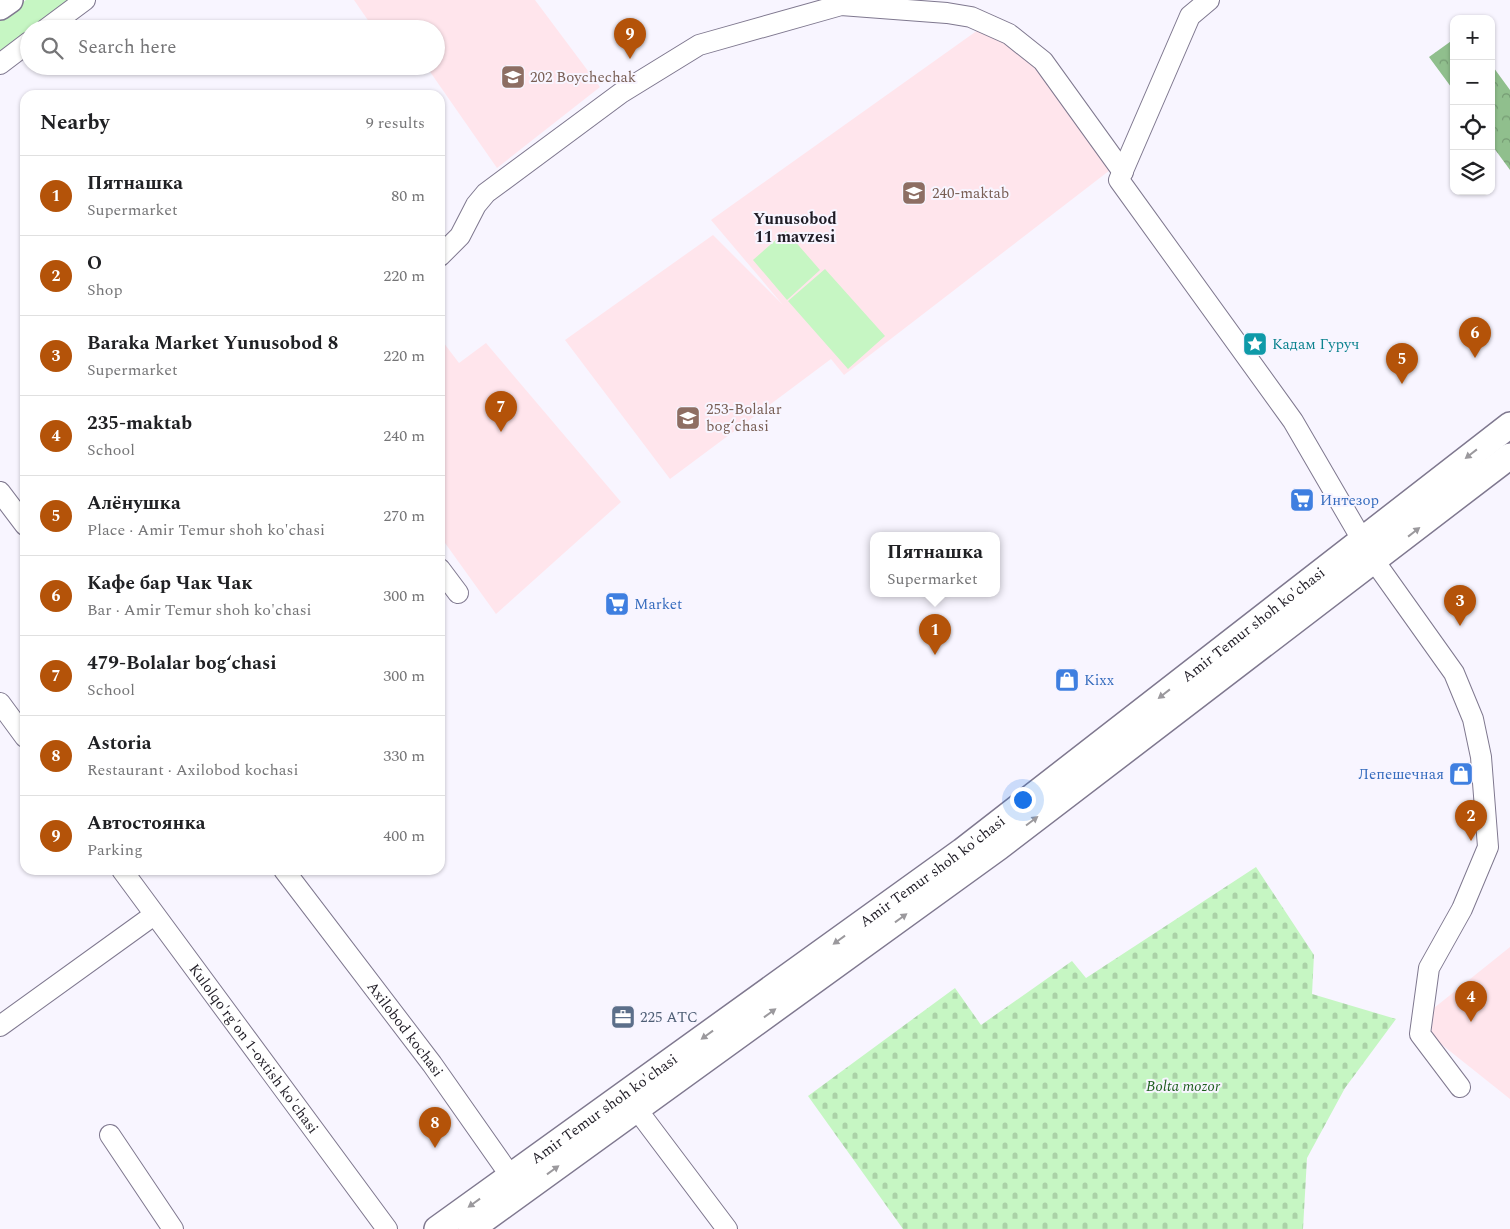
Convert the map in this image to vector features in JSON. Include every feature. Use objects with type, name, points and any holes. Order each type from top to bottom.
[{"type":"main road","points":[[0,7],[10,0]]},
{"type":"main road","name":"Amir Temur shoh ko'chasi","points":[[631,1101],[962,851],[1510,424]]},
{"type":"main road","name":"Amir Temur shoh ko'chasi","points":[[437,1229],[516,1184],[631,1101],[999,847],[1375,562],[1510,456]]},
{"type":"main road","name":"Amir Temur shoh ko'chasi","points":[[471,1229],[516,1184]]},
{"type":"street","points":[[58,20],[84,0]]},
{"type":"street","points":[[1209,0],[1190,16],[1119,180],[1293,421],[1375,562],[1454,673],[1473,719],[1481,757],[1488,847],[1462,909],[1429,968],[1420,1034],[1460,1087]]},
{"type":"street","points":[[445,251],[460,236],[476,205],[486,192],[621,93],[699,45],[857,2],[959,14],[988,23],[1009,34],[1043,61],[1123,172]]},
{"type":"street","points":[[0,64],[20,49]]},
{"type":"street","points":[[0,492],[20,518]]},
{"type":"street","points":[[445,576],[458,593]]},
{"type":"street","points":[[0,703],[20,730]]},
{"type":"street","name":"Kulolqo'rg'on 1-oxtish ko'chasi","points":[[126,875],[387,1229]]},
{"type":"street","name":"Axilobod kochasi","points":[[288,875],[432,1064],[516,1184]]},
{"type":"street","points":[[0,1026],[154,915]]},
{"type":"street","points":[[631,1101],[727,1229]]},
{"type":"street","points":[[110,1135],[174,1229]]},
{"type":"shaded area","name":"202 Boychechak","points":[[354,0],[535,0],[600,87],[497,168],[445,93],[445,90],[443,90],[432,75],[445,75],[445,20],[368,20]]},
{"type":"shaded area","name":"240-maktab","points":[[985,25],[1035,66],[1114,167],[844,375],[831,359],[670,479],[565,340],[713,235],[783,305],[711,220]]},
{"type":"shaded area","points":[[486,343],[621,502],[496,614],[445,543],[445,345],[459,363]]},
{"type":"shaded area","points":[[1510,947],[1510,1099],[1431,1036],[1434,1008]]},
{"type":"green space","points":[[26,0],[72,0],[45,20],[20,20],[20,39],[0,53],[0,20]]},
{"type":"green space","points":[[1450,42],[1450,86],[1429,57]]},
{"type":"green space","points":[[1495,69],[1510,90],[1510,170],[1495,149]]},
{"type":"green space","points":[[786,231],[820,270],[787,300],[753,260]]},
{"type":"green space","points":[[825,269],[885,336],[848,369],[788,301]]},
{"type":"green space","name":"Bolta mozor","points":[[1256,867],[1314,955],[1312,994],[1396,1019],[1345,1088],[1307,1158],[1303,1229],[903,1229],[808,1096],[955,988],[981,1025],[1072,961],[1086,978]]},
{"type":"place","name":"Автостоянка","points":[[630,59]]},
{"type":"place","name":"202 Boychechak","points":[[513,77]]},
{"type":"place","name":"240-maktab","points":[[914,193]]},
{"type":"place","name":"Кадам Гуруч","points":[[1255,344]]},
{"type":"place","name":"Кафе бар Чак Чак","points":[[1475,358]]},
{"type":"place","name":"Алёнушка","points":[[1402,384]]},
{"type":"place","name":"253-Bolalar bogʻchasi","points":[[688,418]]},
{"type":"place","name":"479-Bolalar bogʻchasi","points":[[501,432]]},
{"type":"place","name":"Интезор","points":[[1302,500]]},
{"type":"place","name":"Market","points":[[617,604]]},
{"type":"place","name":"Baraka Market Yunusobod 8","points":[[1460,626]]},
{"type":"place","name":"Пятнашка","points":[[935,655]]},
{"type":"place","name":"Kixx","points":[[1067,680]]},
{"type":"place","name":"Лепешечная","points":[[1461,774]]},
{"type":"place","name":"О","points":[[1471,841]]},
{"type":"place","name":"225 АТС","points":[[623,1017]]},
{"type":"place","name":"235-maktab","points":[[1471,1022]]},
{"type":"place","name":"Astoria","points":[[435,1148]]},
{"type":"district","name":"Yunusobod 11 mavzesi","points":[[795,227]]}]
